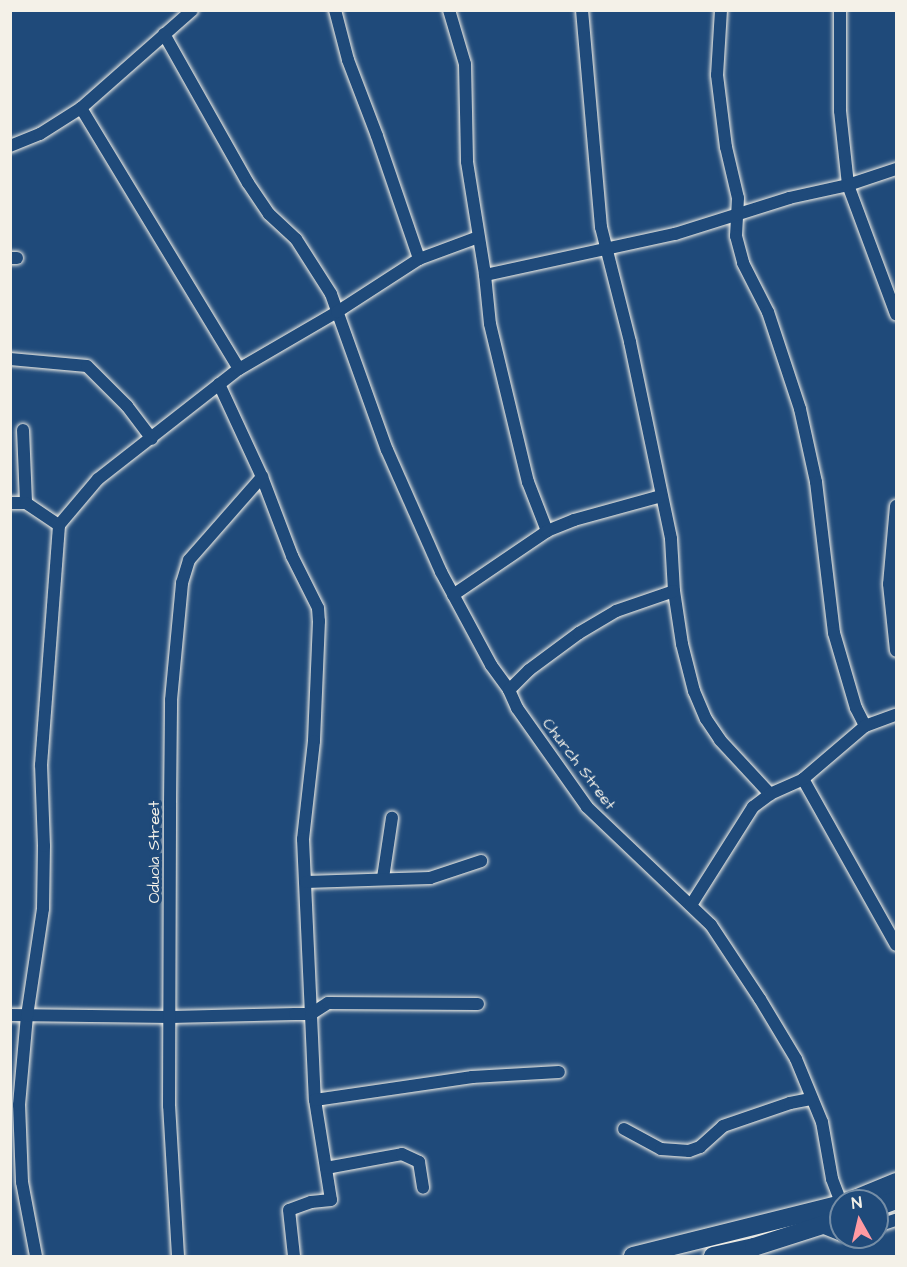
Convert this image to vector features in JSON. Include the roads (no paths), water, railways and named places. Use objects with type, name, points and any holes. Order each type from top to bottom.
[{"type":"main road","points":[[880,1189],[897,1182]]},
{"type":"main road","points":[[633,1257],[829,1206]]},
{"type":"main road","points":[[713,1257],[754,1247],[829,1223]]},
{"type":"main road","points":[[752,1227],[754,1247]]},
{"type":"street","points":[[10,146],[40,134],[81,108],[192,10]]},
{"type":"street","points":[[335,10],[348,60],[377,135],[419,259]]},
{"type":"street","points":[[449,10],[465,64],[467,162],[485,274],[490,324],[528,482],[547,531]]},
{"type":"street","points":[[582,10],[601,227],[630,342],[674,555],[674,591],[682,644],[694,691],[706,719],[720,740],[770,794]]},
{"type":"street","points":[[721,10],[717,75],[726,147],[738,198],[736,236],[743,262],[768,312],[800,409],[816,482],[834,633],[856,708],[865,726]]},
{"type":"street","points":[[840,10],[840,111],[848,185],[897,314]]},
{"type":"street","name":"Church Street","points":[[164,34],[248,183],[269,214],[296,239],[321,276],[337,312],[387,450],[453,595],[491,665],[509,690],[517,708],[587,807],[711,925],[760,999],[796,1059],[822,1122],[831,1179],[835,1189]]},
{"type":"street","points":[[81,108],[239,369]]},
{"type":"street","points":[[485,274],[608,250],[675,234],[789,198],[848,185],[897,169]]},
{"type":"street","points":[[36,1257],[22,1182],[19,1105],[27,1016],[43,909],[44,846],[41,765],[59,525],[98,479],[239,369],[337,312],[419,259],[478,237]]},
{"type":"street","points":[[10,359],[87,366],[128,406],[152,438]]},
{"type":"street","points":[[219,384],[262,477],[292,556],[318,608],[314,741],[303,839],[315,1100],[331,1200],[311,1202],[289,1210],[294,1257]]},
{"type":"street","points":[[23,430],[26,503]]},
{"type":"street","name":"Oduola Street","points":[[178,1257],[170,1136],[171,700],[183,576],[189,560],[262,477]]},
{"type":"street","points":[[453,595],[547,531],[574,520],[661,496]]},
{"type":"street","points":[[10,503],[26,503],[59,525]]},
{"type":"street","points":[[896,646],[889,584],[897,506]]},
{"type":"street","points":[[509,690],[529,670],[579,633],[616,611],[674,591]]},
{"type":"street","points":[[691,905],[753,807],[770,794],[803,779],[865,726],[897,715]]},
{"type":"street","points":[[803,779],[897,945]]},
{"type":"street","points":[[383,878],[392,818]]},
{"type":"street","points":[[306,882],[430,878],[481,861]]},
{"type":"street","points":[[10,1015],[171,1017],[311,1014],[328,1003],[478,1004]]},
{"type":"street","points":[[315,1100],[472,1077],[559,1072]]},
{"type":"street","points":[[624,1129],[661,1149],[689,1151],[700,1147],[723,1126],[790,1103],[812,1099]]},
{"type":"street","points":[[326,1168],[402,1154],[419,1162],[423,1188]]},
{"type":"street","points":[[819,1226],[829,1230]]}]
